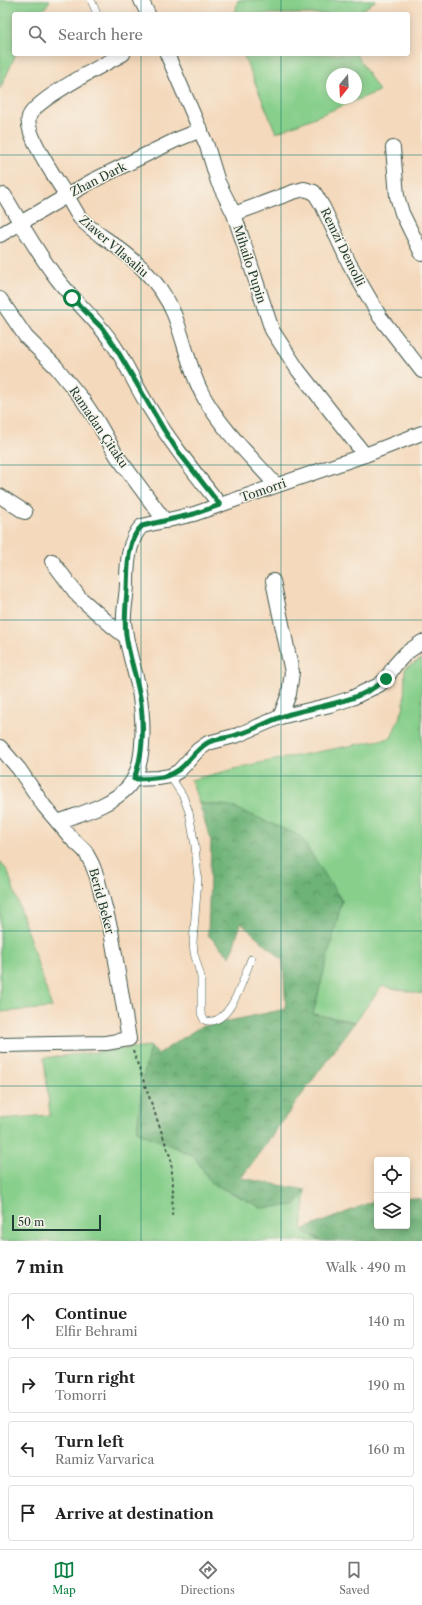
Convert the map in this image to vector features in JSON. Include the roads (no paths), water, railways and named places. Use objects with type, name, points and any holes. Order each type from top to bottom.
[{"type":"street","name":"Ziaver Vllasaliu","points":[[117,56],[57,92],[32,111],[29,118],[29,125],[36,145],[80,217],[92,229],[129,256],[156,283],[174,314],[197,381],[205,398],[217,416],[276,485]]},
{"type":"street","name":"Mihailo Pupin","points":[[168,56],[201,130],[218,182],[234,214],[272,330],[298,370],[365,455]]},
{"type":"street","name":"Zhan Dark","points":[[0,235],[66,195],[176,140],[201,130]]},
{"type":"street","points":[[393,148],[398,196],[402,213],[422,254]]},
{"type":"street","name":"Remzi Demolli","points":[[234,214],[293,192],[304,189],[314,192],[323,207],[349,263],[380,317],[422,370]]},
{"type":"street","points":[[4,195],[39,253],[57,278],[72,298],[102,328],[114,345],[177,450],[220,505]]},
{"type":"street","name":"Ramadan Çitaku","points":[[0,299],[26,337],[56,367],[82,399],[118,456],[165,521]]},
{"type":"street","name":"Tomorri","points":[[134,779],[139,767],[141,752],[141,712],[138,684],[130,660],[124,620],[127,570],[137,531],[142,526],[220,505],[365,455],[422,432]]},
{"type":"street","points":[[0,496],[25,512]]},
{"type":"street","points":[[52,561],[79,597],[126,637]]},
{"type":"street","points":[[273,581],[292,672],[289,694],[280,717]]},
{"type":"street","points":[[58,822],[106,803],[121,793],[134,779],[170,776],[179,771],[198,750],[208,743],[238,735],[280,717],[352,698],[379,685],[386,679],[395,665],[406,653],[422,642]]},
{"type":"street","name":"Berid Beker","points":[[0,747],[14,763],[30,788],[58,822],[85,851],[92,864],[111,931],[129,1039],[106,1042],[2,1045]]},
{"type":"lane","points":[[91,0],[95,12]]},
{"type":"lane","points":[[170,776],[183,796],[187,806],[195,846],[198,878],[193,942],[194,953],[201,977],[200,1013],[204,1020],[210,1023],[219,1020],[227,1012],[251,959]]}]
